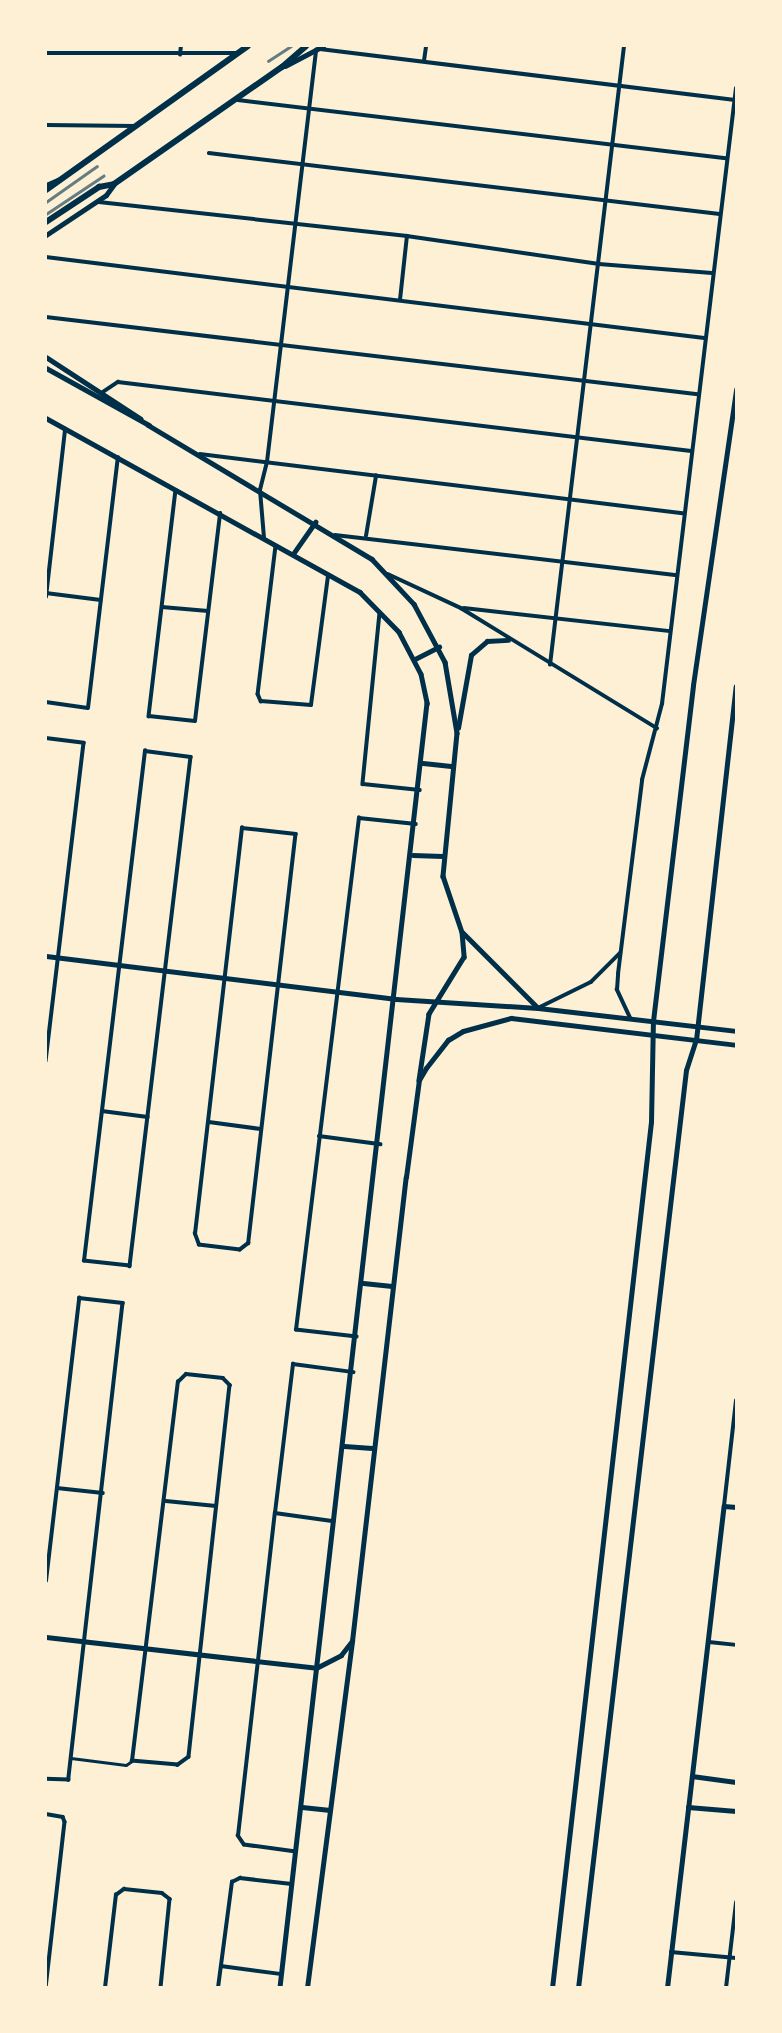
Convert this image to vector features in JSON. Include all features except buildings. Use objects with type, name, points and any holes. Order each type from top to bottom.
[{"type":"highway","points":[[46,190],[248,46]]},
{"type":"highway","points":[[46,222],[99,187],[114,184],[282,67],[306,46]]},
{"type":"main road","points":[[282,67],[319,48]]},
{"type":"main road","points":[[46,185],[61,179]]},
{"type":"main road","points":[[46,235],[96,201],[114,184]]},
{"type":"main road","points":[[46,368],[149,425]]},
{"type":"main road","points":[[552,1987],[651,1122],[653,1021],[693,685],[737,389]]},
{"type":"main road","points":[[578,1987],[686,1070],[698,1026],[737,686]]},
{"type":"main road","points":[[462,932],[538,1008]]},
{"type":"main road","points":[[46,956],[396,999],[538,1008],[737,1031]]},
{"type":"main road","points":[[46,1637],[316,1668],[341,1655],[352,1641],[372,1448],[419,1080],[448,1040],[497,1020],[737,1045]]},
{"type":"main road","points":[[363,1283],[392,1286]]},
{"type":"main road","points":[[344,1446],[372,1448]]},
{"type":"street","points":[[180,55],[181,46]]},
{"type":"street","points":[[424,61],[426,46]]},
{"type":"street","points":[[550,665],[624,46]]},
{"type":"street","points":[[264,538],[260,490],[267,463],[319,48],[735,100]]},
{"type":"street","points":[[46,53],[237,53]]},
{"type":"street","points":[[629,1018],[617,990],[621,951],[642,780],[657,728],[726,158],[737,88]]},
{"type":"street","points":[[234,100],[310,106],[726,158]]},
{"type":"street","points":[[46,125],[137,126]]},
{"type":"street","points":[[209,153],[719,214]]},
{"type":"street","points":[[96,201],[295,226],[407,236],[599,264],[712,273]]},
{"type":"street","points":[[400,299],[407,236]]},
{"type":"street","points":[[46,257],[704,338]]},
{"type":"street","points":[[46,317],[698,394]]},
{"type":"street","points":[[46,357],[103,392],[191,453],[315,522],[388,574],[461,608],[508,640],[657,728]]},
{"type":"street","points":[[103,392],[118,382],[691,451]]},
{"type":"street","points":[[46,418],[328,573],[380,610],[415,659],[427,703],[423,763],[380,1144],[280,1987]]},
{"type":"street","points":[[65,429],[46,595],[101,600]]},
{"type":"street","points":[[191,453],[570,496],[684,513]]},
{"type":"street","points":[[46,702],[88,708],[118,458]]},
{"type":"street","points":[[366,537],[376,476]]},
{"type":"street","points":[[176,490],[149,716],[195,721],[220,514]]},
{"type":"street","points":[[293,554],[315,522]]},
{"type":"street","points":[[335,535],[677,575]]},
{"type":"street","points":[[276,545],[259,699],[311,705],[328,573]]},
{"type":"street","points":[[388,574],[414,604],[439,647],[451,683],[457,733]]},
{"type":"street","points":[[162,607],[208,611]]},
{"type":"street","points":[[461,608],[555,616],[670,631]]},
{"type":"street","points":[[380,610],[363,784],[420,790]]},
{"type":"street","points":[[419,1080],[425,1031],[435,1001],[464,957],[462,932],[446,889],[442,856],[457,733],[471,655],[487,641],[508,640]]},
{"type":"street","points":[[415,659],[439,647]]},
{"type":"street","points":[[46,738],[83,743],[46,1060]]},
{"type":"street","points":[[145,751],[191,757],[130,1266],[84,1261],[119,965],[145,751]]},
{"type":"street","points":[[423,763],[453,766]]},
{"type":"street","points":[[357,1337],[296,1330],[359,818],[416,824]]},
{"type":"street","points":[[242,828],[296,834],[279,983],[246,1249],[196,1242],[242,828]]},
{"type":"street","points":[[412,855],[442,856]]},
{"type":"street","points":[[538,1008],[591,982],[621,951]]},
{"type":"street","points":[[102,1111],[148,1117]]},
{"type":"street","points":[[209,1122],[261,1129]]},
{"type":"street","points":[[319,1136],[380,1144]]},
{"type":"street","points":[[46,1581],[79,1298],[125,1304],[69,1780],[46,1779]]},
{"type":"street","points":[[296,1852],[239,1843],[275,1513],[293,1364],[353,1372]]},
{"type":"street","points":[[72,1758],[126,1765],[132,1761],[186,1763],[229,1382],[179,1376],[132,1761]]},
{"type":"street","points":[[667,1987],[737,1401]]},
{"type":"street","points":[[57,1488],[103,1493]]},
{"type":"street","points":[[165,1501],[216,1506]]},
{"type":"street","points":[[724,1506],[737,1507]]},
{"type":"street","points":[[275,1513],[335,1522]]},
{"type":"street","points":[[307,1987],[352,1641]]},
{"type":"street","points":[[709,1642],[737,1645]]},
{"type":"street","points":[[692,1776],[737,1782]]},
{"type":"street","points":[[302,1807],[330,1810]]},
{"type":"street","points":[[688,1807],[737,1811]]},
{"type":"street","points":[[46,1814],[65,1818],[48,1945],[46,1987]]},
{"type":"street","points":[[218,1987],[234,1880],[292,1884]]},
{"type":"street","points":[[105,1987],[118,1891],[168,1896],[160,1987]]},
{"type":"street","points":[[726,1987],[737,1903]]},
{"type":"street","points":[[671,1952],[737,1958]]},
{"type":"street","points":[[221,1966],[281,1974]]},
{"type":"railway","points":[[268,61],[291,46]]},
{"type":"railway","points":[[46,202],[97,166]]},
{"type":"railway","points":[[46,214],[103,176]]}]
